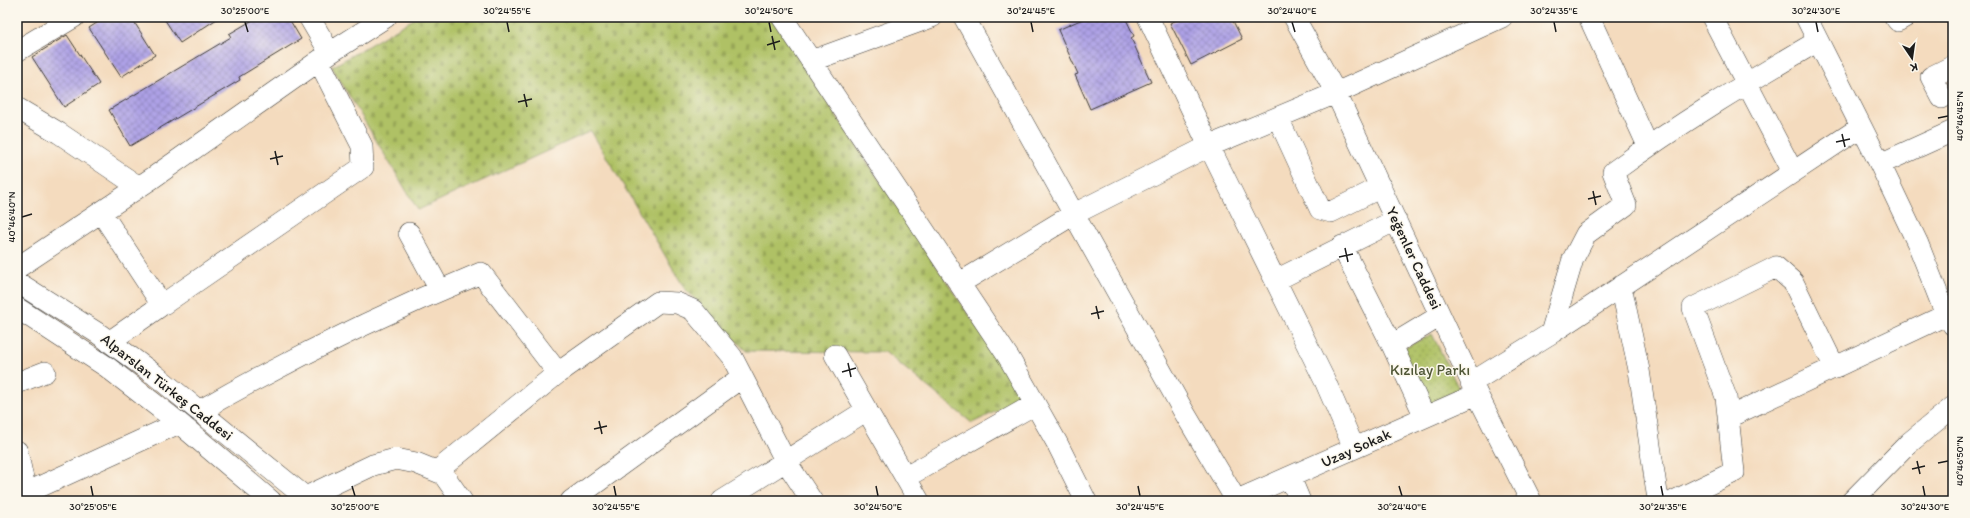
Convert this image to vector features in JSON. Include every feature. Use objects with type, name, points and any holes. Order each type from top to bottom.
[{"type":"street","points":[[17,51],[74,17]]},
{"type":"street","points":[[109,342],[162,304],[363,167],[362,146],[309,17]]},
{"type":"street","points":[[17,268],[139,187],[325,57],[385,17]]},
{"type":"street","points":[[782,17],[1009,358],[1086,501]]},
{"type":"street","points":[[811,61],[932,17]]},
{"type":"street","points":[[964,17],[1184,412],[1236,501]]},
{"type":"street","points":[[1148,17],[1209,146],[1325,382],[1354,448]]},
{"type":"street","name":"Yeğenler Caddesi","points":[[1294,17],[1336,93],[1474,388],[1531,501]]},
{"type":"street","points":[[1589,17],[1648,146]]},
{"type":"street","points":[[1712,17],[1793,172]]},
{"type":"street","points":[[1728,417],[1835,368],[1949,320],[1918,244],[1862,127],[1806,17]]},
{"type":"street","points":[[1895,17],[1898,21],[1905,17]]},
{"type":"street","points":[[960,283],[1074,214],[1209,146],[1336,93],[1499,18]]},
{"type":"street","points":[[1551,333],[1573,260],[1586,234],[1626,205],[1613,172],[1648,146],[1746,82],[1818,41]]},
{"type":"street","points":[[1942,98],[1931,77],[1953,66]]},
{"type":"street","points":[[17,108],[59,133],[139,187]]},
{"type":"street","points":[[1278,118],[1320,209],[1331,212],[1381,187]]},
{"type":"street","name":"Uzay Sokak","points":[[1236,501],[1425,417],[1474,388],[1551,333],[1862,127]]},
{"type":"street","points":[[1880,164],[1953,131]]},
{"type":"street","points":[[101,212],[162,304]]},
{"type":"street","points":[[1276,280],[1396,220]]},
{"type":"street","points":[[409,233],[440,290]]},
{"type":"street","points":[[1342,246],[1392,345],[1425,417]]},
{"type":"street","points":[[1674,501],[1734,472],[1726,397],[1693,308],[1776,267],[1793,282],[1835,368]]},
{"type":"street","points":[[199,411],[268,372],[440,290],[481,273],[558,373]]},
{"type":"street","name":"Alparslan Türkeş Caddesi","points":[[17,282],[109,342],[155,375],[308,499]]},
{"type":"street","points":[[1621,286],[1639,370],[1657,493],[1660,501]]},
{"type":"street","points":[[437,471],[558,373],[658,302],[677,303],[693,310],[732,357],[785,460],[812,501]]},
{"type":"street","name":"Alparslan Türkeş Caddesi","points":[[17,308],[107,367],[179,423],[269,501]]},
{"type":"street","points":[[1392,345],[1440,316]]},
{"type":"street","points":[[835,355],[919,501]]},
{"type":"street","points":[[17,383],[45,372]]},
{"type":"street","points":[[570,501],[742,377]]},
{"type":"street","points":[[906,477],[1035,404]]},
{"type":"street","points":[[1852,501],[1909,443],[1953,407]]},
{"type":"street","points":[[722,501],[785,460],[867,410]]},
{"type":"street","points":[[17,451],[27,497],[179,423]]},
{"type":"street","points":[[308,499],[373,465],[396,459],[416,462],[443,474],[462,501]]},
{"type":"street","points":[[1290,478],[1300,501]]},
{"type":"green space","points":[[417,17],[771,17],[1024,398],[972,423],[885,352],[746,351],[685,289],[591,131],[418,210],[332,67]]},
{"type":"green space","name":"Kızılay Parkı","points":[[1432,334],[1459,389],[1427,405],[1400,350]]},
{"type":"building","points":[[106,17],[131,17],[155,55],[121,77],[89,28]]},
{"type":"building","points":[[163,17],[220,17],[180,43]]},
{"type":"building","points":[[258,17],[288,17],[301,39],[239,77],[240,80],[130,146],[109,110],[231,37],[229,34]]},
{"type":"building","points":[[1087,17],[1125,17],[1134,36],[1131,38],[1151,82],[1090,109],[1075,75],[1078,74],[1058,30]]},
{"type":"building","points":[[1183,17],[1231,17],[1242,39],[1191,65],[1170,23]]},
{"type":"building","points":[[67,35],[99,84],[64,107],[32,57]]}]
